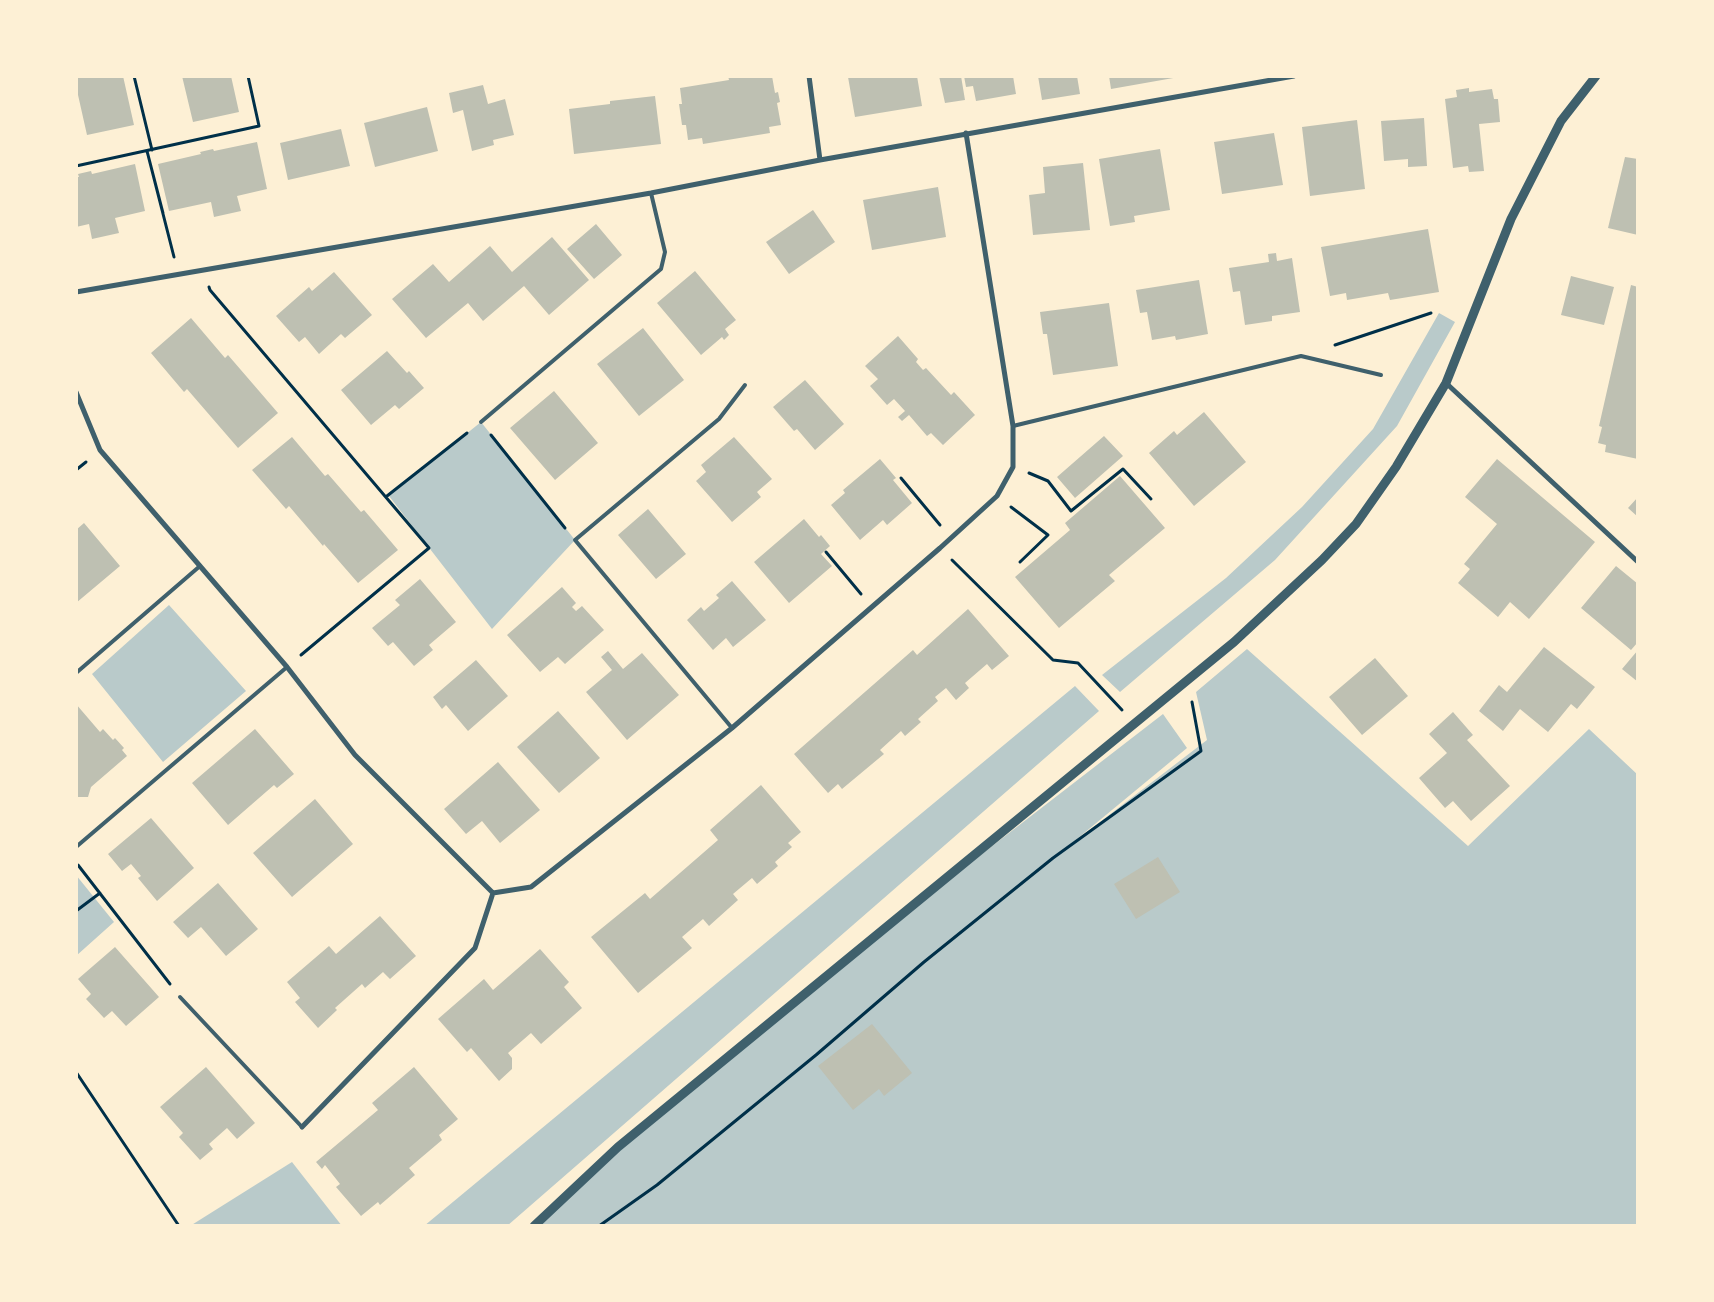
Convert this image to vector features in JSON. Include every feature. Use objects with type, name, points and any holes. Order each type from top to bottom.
[{"type":"street","points":[[809,76],[820,160]]},
{"type":"street","points":[[76,292],[652,193],[966,133],[1294,76]]},
{"type":"street","points":[[534,1226],[618,1147],[1234,642],[1322,560],[1356,524],[1396,467],[1446,383],[1511,219],[1561,121],[1596,76]]},
{"type":"street","points":[[493,892],[531,888],[732,728],[940,548],[997,496],[1013,467],[1013,426],[966,133]]},
{"type":"street","points":[[1446,383],[1638,562]]},
{"type":"street","points":[[76,392],[100,450],[287,667],[355,755],[493,892]]},
{"type":"street","points":[[302,1127],[474,948],[493,892]]},
{"type":"lane","points":[[481,422],[661,269],[665,252],[652,193]]},
{"type":"lane","points":[[1013,426],[1301,356],[1381,375]]},
{"type":"lane","points":[[732,728],[575,540],[718,419],[745,385]]},
{"type":"lane","points":[[76,673],[200,566]]},
{"type":"lane","points":[[76,847],[287,667]]},
{"type":"lane","points":[[180,997],[302,1127]]},
{"type":"path","points":[[134,76],[152,150]]},
{"type":"path","points":[[76,166],[260,126],[248,76]]},
{"type":"path","points":[[147,151],[162,213]]},
{"type":"path","points":[[147,151],[178,275]]},
{"type":"path","points":[[206,270],[210,290],[387,496],[429,548],[287,667]]},
{"type":"path","points":[[1301,356],[1431,313]]},
{"type":"path","points":[[387,496],[481,422],[575,540]]},
{"type":"path","points":[[1013,467],[1048,481],[1071,511],[1122,469],[1151,499]]},
{"type":"path","points":[[901,478],[951,538]]},
{"type":"path","points":[[997,496],[1048,535],[1020,562]]},
{"type":"path","points":[[940,548],[1053,660],[1078,663],[1134,723]]},
{"type":"path","points":[[826,552],[872,607]]},
{"type":"path","points":[[599,1226],[657,1185],[816,1055],[924,962],[1053,858],[1201,751],[1191,698]]},
{"type":"path","points":[[76,863],[180,997]]},
{"type":"path","points":[[76,911],[100,892]]},
{"type":"path","points":[[76,1072],[179,1226]]},
{"type":"shaded area","points":[[1439,313],[1455,322],[1397,426],[1275,560],[1120,692],[1102,675],[1226,578],[1302,507],[1373,429]]},
{"type":"shaded area","points":[[481,422],[575,540],[492,629],[389,496]]},
{"type":"shaded area","points":[[169,605],[246,691],[163,762],[92,674]]},
{"type":"shaded area","points":[[1247,649],[1468,846],[1589,729],[1638,775],[1638,1226],[534,1226],[618,1147],[868,942],[1163,714],[1187,748],[1066,848],[1207,740],[1196,692]]},
{"type":"shaded area","points":[[1075,686],[1099,711],[507,1226],[424,1226]]},
{"type":"shaded area","points":[[76,875],[114,922],[76,956]]},
{"type":"shaded area","points":[[292,1162],[342,1226],[190,1226]]},
{"type":"building","points":[[76,76],[123,76],[134,125],[87,135],[76,86]]},
{"type":"building","points":[[182,76],[231,76],[239,112],[193,122]]},
{"type":"building","points":[[728,76],[772,76],[775,93],[778,92],[780,102],[777,103],[781,125],[769,127],[770,133],[703,144],[702,138],[688,140],[686,125],[682,125],[679,104],[682,104],[680,88],[729,80]]},
{"type":"building","points":[[917,76],[922,106],[855,117],[848,77]]},
{"type":"building","points":[[939,76],[961,76],[965,100],[945,103]]},
{"type":"building","points":[[964,76],[1013,76],[1016,94],[976,101],[973,86],[966,87]]},
{"type":"building","points":[[1038,76],[1077,76],[1080,94],[1042,100]]},
{"type":"building","points":[[1109,76],[1179,76],[1179,77],[1111,89]]},
{"type":"building","points":[[483,85],[488,104],[505,99],[514,135],[493,140],[494,145],[472,151],[463,110],[453,113],[449,93]]},
{"type":"building","points":[[1469,88],[1469,92],[1492,89],[1494,99],[1498,99],[1500,122],[1479,124],[1484,171],[1469,172],[1468,166],[1453,168],[1445,99],[1457,97],[1456,90]]},
{"type":"building","points":[[655,96],[661,144],[574,154],[569,109],[610,104],[610,101]]},
{"type":"building","points":[[427,107],[438,151],[375,167],[364,123]]},
{"type":"building","points":[[1424,118],[1427,166],[1408,167],[1408,159],[1384,161],[1381,121]]},
{"type":"building","points":[[1357,120],[1365,189],[1310,196],[1302,127]]},
{"type":"building","points":[[341,129],[350,166],[288,180],[280,143]]},
{"type":"building","points":[[1274,133],[1283,185],[1222,194],[1214,142]]},
{"type":"building","points":[[257,142],[267,189],[237,196],[241,211],[214,217],[211,202],[169,211],[158,164],[201,154],[200,152],[213,149],[214,151]]},
{"type":"building","points":[[1160,149],[1170,210],[1134,216],[1135,222],[1110,226],[1099,159]]},
{"type":"building","points":[[1625,157],[1638,159],[1638,235],[1608,228]]},
{"type":"building","points":[[1083,163],[1090,230],[1033,235],[1029,195],[1045,193],[1043,167]]},
{"type":"building","points":[[135,164],[145,211],[115,218],[119,233],[92,239],[89,224],[76,227],[76,177],[79,177],[78,174],[91,171],[92,174]]},
{"type":"building","points":[[938,187],[946,237],[872,250],[863,200]]},
{"type":"building","points":[[813,210],[835,242],[789,274],[766,242]]},
{"type":"building","points":[[596,224],[622,255],[594,279],[567,249]]},
{"type":"building","points":[[1428,229],[1439,292],[1390,300],[1388,293],[1347,300],[1346,293],[1330,296],[1321,247]]},
{"type":"building","points":[[552,237],[589,280],[549,315],[524,286],[483,321],[468,303],[426,338],[392,299],[433,264],[449,282],[490,246],[512,272]]},
{"type":"building","points":[[1276,253],[1277,261],[1292,258],[1300,312],[1272,316],[1272,321],[1245,325],[1240,291],[1233,292],[1229,268],[1269,262],[1268,254]]},
{"type":"building","points":[[695,271],[736,320],[725,329],[729,335],[724,340],[722,337],[701,355],[657,303]]},
{"type":"building","points":[[334,272],[372,315],[345,338],[341,334],[319,354],[305,337],[299,342],[276,316],[309,287],[312,291]]},
{"type":"building","points":[[1571,276],[1614,287],[1604,325],[1561,315]]},
{"type":"building","points":[[1199,280],[1208,334],[1176,340],[1175,336],[1152,340],[1147,312],[1140,313],[1136,290]]},
{"type":"building","points":[[1631,285],[1638,287],[1638,459],[1605,452],[1606,445],[1598,443],[1602,427],[1599,426]]},
{"type":"building","points":[[1109,303],[1118,366],[1053,375],[1047,334],[1043,334],[1040,312]]},
{"type":"building","points":[[191,318],[225,358],[228,355],[278,413],[238,448],[187,389],[184,392],[151,353]]},
{"type":"building","points":[[643,328],[684,380],[639,416],[597,364]]},
{"type":"building","points":[[898,336],[918,359],[916,362],[923,370],[926,368],[951,395],[954,392],[975,415],[943,445],[931,433],[927,436],[909,415],[902,421],[898,417],[905,411],[894,399],[887,405],[870,386],[878,379],[865,366]]},
{"type":"building","points":[[387,351],[424,388],[399,409],[395,405],[371,425],[341,390]]},
{"type":"building","points":[[805,380],[844,424],[815,450],[797,429],[794,431],[773,407]]},
{"type":"building","points":[[554,391],[598,443],[555,480],[510,428]]},
{"type":"building","points":[[1204,412],[1246,462],[1194,506],[1149,453],[1174,431],[1177,435]]},
{"type":"building","points":[[1104,436],[1123,456],[1075,498],[1057,477]]},
{"type":"building","points":[[292,437],[325,476],[328,474],[361,512],[364,510],[398,550],[358,583],[289,506],[286,509],[252,470]]},
{"type":"building","points":[[734,437],[772,479],[757,492],[761,497],[732,522],[696,481],[706,472],[701,465]]},
{"type":"building","points":[[880,459],[896,478],[893,480],[912,503],[887,525],[883,520],[860,540],[831,505],[845,493],[843,490]]},
{"type":"building","points":[[1497,459],[1595,542],[1529,619],[1510,602],[1498,617],[1458,583],[1470,569],[1464,564],[1497,524],[1465,497]]},
{"type":"building","points":[[1120,476],[1165,528],[1109,575],[1115,581],[1059,628],[1015,577],[1070,530],[1065,523]]},
{"type":"building","points":[[1638,497],[1638,517],[1628,508]]},
{"type":"building","points":[[648,509],[686,554],[656,579],[618,535]]},
{"type":"building","points":[[804,519],[819,537],[821,535],[830,546],[821,554],[832,566],[789,603],[754,562]]},
{"type":"building","points":[[84,523],[120,566],[76,603],[76,530]]},
{"type":"building","points":[[1616,566],[1638,584],[1638,642],[1631,650],[1581,608]]},
{"type":"building","points":[[420,579],[456,622],[429,645],[433,650],[414,666],[393,642],[388,646],[372,628],[400,605],[395,600]]},
{"type":"building","points":[[732,581],[766,620],[733,647],[726,638],[713,650],[687,620],[701,607],[704,611],[719,598],[716,595]]},
{"type":"building","points":[[562,587],[576,603],[572,607],[576,611],[582,606],[604,630],[565,664],[558,657],[540,672],[507,635]]},
{"type":"building","points":[[968,609],[1009,656],[992,670],[987,664],[965,683],[969,688],[956,700],[946,688],[935,697],[938,701],[918,719],[921,722],[905,736],[901,731],[880,750],[884,754],[842,789],[838,784],[828,793],[794,754],[913,650],[917,655]]},
{"type":"building","points":[[1544,647],[1595,687],[1577,709],[1571,704],[1548,732],[1520,709],[1503,731],[1479,711],[1499,685],[1507,692]]},
{"type":"building","points":[[1638,650],[1638,682],[1622,669]]},
{"type":"building","points":[[608,651],[623,669],[642,653],[679,695],[627,740],[586,692],[612,670],[601,657]]},
{"type":"building","points":[[1375,658],[1408,696],[1362,735],[1329,697]]},
{"type":"building","points":[[476,660],[508,696],[468,731],[446,705],[442,709],[433,697]]},
{"type":"building","points":[[76,704],[100,732],[103,729],[113,740],[115,738],[124,748],[122,750],[127,756],[91,787],[88,797],[76,797]]},
{"type":"building","points":[[558,711],[600,758],[559,793],[517,747]]},
{"type":"building","points":[[1453,712],[1473,735],[1467,740],[1510,786],[1471,821],[1453,801],[1445,808],[1419,778],[1447,753],[1429,734]]},
{"type":"building","points":[[255,729],[294,774],[277,788],[274,785],[228,825],[192,783]]},
{"type":"building","points":[[498,762],[540,810],[500,843],[482,821],[466,834],[444,809]]},
{"type":"building","points":[[761,785],[801,832],[788,843],[792,847],[775,862],[778,866],[757,884],[752,878],[733,894],[738,900],[709,926],[703,919],[682,937],[692,948],[638,993],[591,937],[645,893],[650,899],[718,840],[710,830]]},
{"type":"building","points":[[315,799],[353,844],[292,897],[253,853]]},
{"type":"building","points":[[151,818],[194,868],[157,901],[138,878],[141,876],[131,864],[122,871],[108,854]]},
{"type":"building","points":[[1158,857],[1180,892],[1136,919],[1114,884]]},
{"type":"building","points":[[218,883],[258,929],[226,956],[201,927],[188,938],[173,922]]},
{"type":"building","points":[[380,916],[416,956],[390,979],[383,972],[365,988],[362,984],[335,1008],[337,1010],[318,1028],[295,1002],[300,998],[287,982],[329,946],[336,954]]},
{"type":"building","points":[[115,947],[159,997],[126,1026],[112,1011],[104,1018],[86,999],[91,994],[78,979]]},
{"type":"building","points":[[540,949],[569,982],[564,987],[582,1008],[541,1044],[531,1033],[508,1053],[512,1058],[512,1069],[499,1081],[471,1048],[467,1052],[438,1019],[484,979],[493,990]]},
{"type":"building","points":[[872,1024],[912,1073],[884,1096],[879,1089],[853,1110],[818,1066]]},
{"type":"building","points":[[206,1067],[255,1123],[237,1139],[227,1128],[209,1144],[213,1149],[200,1160],[179,1137],[183,1133],[160,1107]]},
{"type":"building","points":[[414,1067],[458,1119],[439,1135],[442,1140],[409,1168],[415,1175],[380,1205],[378,1202],[361,1216],[336,1187],[340,1184],[325,1165],[322,1169],[316,1162],[378,1110],[372,1103]]}]
